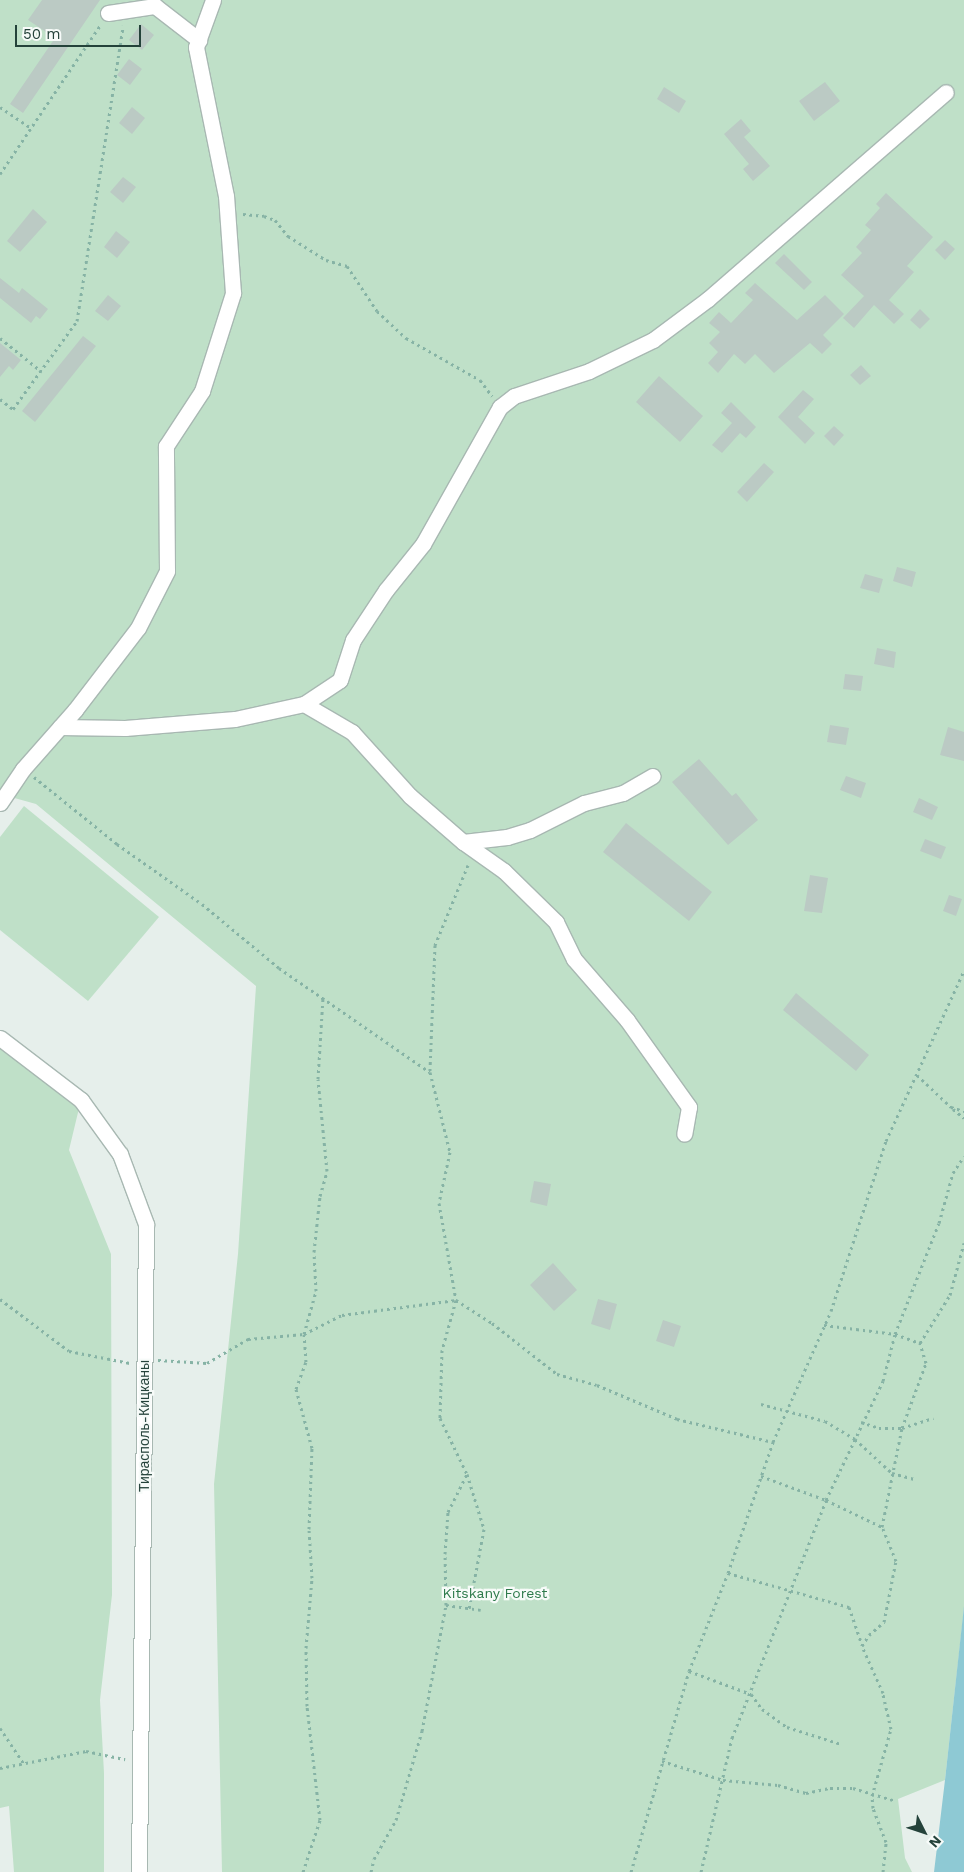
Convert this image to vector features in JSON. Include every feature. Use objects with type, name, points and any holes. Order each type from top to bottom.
[{"type":"street","points":[[0,803],[24,769],[60,727],[138,628],[167,570],[166,446],[202,391],[233,293],[227,214],[196,47],[214,0]]},
{"type":"street","points":[[108,14],[155,6],[199,40]]},
{"type":"street","points":[[60,727],[125,728],[235,719],[304,704],[340,680],[354,640],[386,590],[423,544],[500,407],[514,396],[589,371],[652,340],[708,299],[946,92]]},
{"type":"street","points":[[304,704],[352,732],[410,796],[463,842],[504,871],[556,922],[574,959],[628,1020],[689,1108],[684,1134]]},
{"type":"street","points":[[463,842],[507,837],[530,830],[584,803],[622,793],[654,776]]},
{"type":"street","name":"Тирасполь-Кицканы","points":[[0,1038],[81,1100],[120,1154],[146,1224],[140,1872]]},
{"type":"path","points":[[0,399],[13,409],[77,321],[126,11]]},
{"type":"path","points":[[0,174],[108,14]]},
{"type":"path","points":[[0,107],[30,128]]},
{"type":"path","points":[[227,214],[264,216],[275,220],[288,236],[326,260],[347,266],[376,310],[406,338],[480,380],[500,407]]},
{"type":"path","points":[[0,338],[40,370]]},
{"type":"path","points":[[24,769],[117,844],[202,904],[279,968],[430,1072]]},
{"type":"path","points":[[463,842],[469,869],[435,945],[430,1072],[450,1152],[439,1203],[456,1300],[442,1350],[440,1418],[467,1474],[484,1529],[469,1609]]},
{"type":"path","points":[[631,1872],[689,1671],[728,1573],[772,1442],[824,1325],[886,1141],[964,971]]},
{"type":"path","points":[[303,1872],[320,1820],[307,1706],[306,1658],[312,1578],[309,1529],[312,1448],[296,1389],[306,1362],[304,1334],[316,1291],[314,1252],[320,1196],[327,1171],[318,1079],[323,997]]},
{"type":"path","points":[[917,1075],[964,1118]]},
{"type":"path","points":[[951,1107],[964,1111]]},
{"type":"path","points":[[701,1872],[732,1738],[793,1590],[826,1500],[861,1422],[883,1381],[895,1334],[939,1223],[953,1173],[964,1156]]},
{"type":"path","points":[[862,1646],[869,1635],[884,1622],[896,1561],[882,1527],[890,1498],[892,1473],[902,1428],[926,1363],[920,1343],[950,1295],[964,1243]]},
{"type":"path","points":[[0,1299],[69,1350],[129,1364],[144,1358],[177,1363],[207,1363],[248,1339],[304,1334],[342,1315],[456,1300],[492,1323],[557,1374],[597,1385],[677,1419],[772,1442]]},
{"type":"path","points":[[824,1325],[895,1334],[920,1343]]},
{"type":"path","points":[[762,1404],[825,1421],[855,1439],[892,1473],[914,1479]]},
{"type":"path","points":[[861,1422],[879,1428],[902,1428],[933,1418]]},
{"type":"path","points":[[372,1872],[374,1860],[396,1820],[422,1730],[446,1606],[444,1554],[448,1512],[467,1474]]},
{"type":"path","points":[[762,1476],[826,1500],[882,1527]]},
{"type":"path","points":[[728,1573],[849,1607],[862,1646],[883,1692],[891,1729],[872,1796],[873,1808],[886,1842],[883,1872]]},
{"type":"path","points":[[446,1606],[481,1610]]},
{"type":"path","points":[[689,1671],[751,1694],[762,1709],[787,1727],[841,1744]]},
{"type":"path","points":[[0,1728],[24,1764]]},
{"type":"path","points":[[0,1768],[86,1751],[141,1761]]},
{"type":"path","points":[[662,1761],[723,1780],[778,1785],[806,1793],[830,1788],[853,1788],[872,1796],[893,1800]]},
{"type":"green space","name":"Kitskany Forest","points":[[0,0],[964,0],[964,1608],[945,1780],[898,1799],[905,1858],[912,1872],[222,1872],[214,1484],[238,1254],[256,986],[36,804],[0,794]]},
{"type":"green space","points":[[24,806],[159,917],[88,1001],[0,930],[0,837]]},
{"type":"green space","points":[[0,1038],[81,1100],[69,1150],[111,1254],[112,1595],[100,1700],[104,1773],[104,1872],[14,1872],[9,1806],[0,1808]]},
{"type":"water","points":[[964,1606],[964,1872],[934,1872],[945,1780]]},
{"type":"building","points":[[42,0],[100,0],[23,113],[10,104],[55,38],[28,20]]},
{"type":"building","points":[[141,24],[154,35],[142,50],[129,40]]},
{"type":"building","points":[[129,59],[142,69],[130,85],[117,75]]},
{"type":"building","points":[[825,82],[840,101],[814,121],[799,101]]},
{"type":"building","points":[[664,87],[686,101],[679,113],[657,99]]},
{"type":"building","points":[[132,107],[145,118],[132,134],[119,123]]},
{"type":"building","points":[[741,119],[751,131],[744,137],[770,166],[753,181],[743,169],[749,164],[724,134]]},
{"type":"building","points":[[123,177],[136,187],[123,203],[110,192]]},
{"type":"building","points":[[886,193],[933,237],[907,266],[914,272],[889,300],[904,314],[894,324],[874,305],[854,328],[843,318],[864,296],[841,275],[862,253],[856,247],[871,230],[865,225],[880,208],[876,204]]},
{"type":"building","points":[[33,209],[47,222],[20,252],[7,241]]},
{"type":"building","points":[[116,231],[130,242],[117,258],[104,247]]},
{"type":"building","points":[[945,240],[955,249],[945,260],[935,250]]},
{"type":"building","points":[[784,254],[812,282],[804,290],[775,263]]},
{"type":"building","points":[[0,278],[19,293],[22,288],[48,309],[40,319],[36,316],[31,323],[0,298]]},
{"type":"building","points":[[755,283],[797,320],[825,295],[844,314],[823,335],[832,344],[822,354],[810,343],[774,373],[755,354],[745,364],[734,354],[718,373],[708,363],[718,352],[709,343],[720,332],[709,323],[719,312],[731,323],[753,300],[745,293]]},
{"type":"building","points":[[108,295],[121,306],[108,321],[95,311]]},
{"type":"building","points":[[920,309],[930,319],[920,329],[910,320]]},
{"type":"building","points":[[83,336],[96,346],[35,422],[22,411]]},
{"type":"building","points":[[0,343],[21,360],[13,370],[9,366],[0,377]]},
{"type":"building","points":[[861,365],[871,376],[860,385],[850,375]]},
{"type":"building","points":[[659,376],[703,416],[680,442],[636,402]]},
{"type":"building","points":[[803,390],[814,399],[798,417],[815,433],[805,444],[778,417]]},
{"type":"building","points":[[731,402],[756,427],[746,438],[740,433],[722,453],[712,445],[732,423],[721,413]]},
{"type":"building","points":[[834,426],[844,435],[834,446],[824,436]]},
{"type":"building","points":[[764,463],[774,472],[747,502],[737,492]]},
{"type":"building","points":[[897,567],[916,572],[912,587],[893,581]]},
{"type":"building","points":[[865,574],[883,579],[879,593],[860,588]]},
{"type":"building","points":[[877,648],[896,652],[894,668],[874,664]]},
{"type":"building","points":[[845,674],[863,676],[861,691],[843,689]]},
{"type":"building","points":[[830,725],[849,728],[846,745],[827,742]]},
{"type":"building","points":[[948,727],[964,732],[964,761],[940,755]]},
{"type":"building","points":[[699,759],[732,796],[736,793],[758,820],[728,845],[672,782]]},
{"type":"building","points":[[846,776],[866,783],[861,798],[840,790]]},
{"type":"building","points":[[919,798],[938,807],[932,820],[913,812]]},
{"type":"building","points":[[626,823],[712,892],[689,921],[603,852]]},
{"type":"building","points":[[925,839],[946,847],[941,859],[920,851]]},
{"type":"building","points":[[810,875],[828,878],[822,913],[804,911]]},
{"type":"building","points":[[949,895],[962,899],[956,916],[943,911]]},
{"type":"building","points":[[796,993],[869,1055],[856,1071],[783,1010]]},
{"type":"building","points":[[534,1181],[551,1184],[547,1206],[530,1202]]},
{"type":"building","points":[[553,1263],[577,1290],[554,1311],[530,1285]]},
{"type":"building","points":[[598,1299],[617,1304],[610,1330],[591,1324]]},
{"type":"building","points":[[663,1320],[681,1326],[674,1347],[656,1341]]}]
